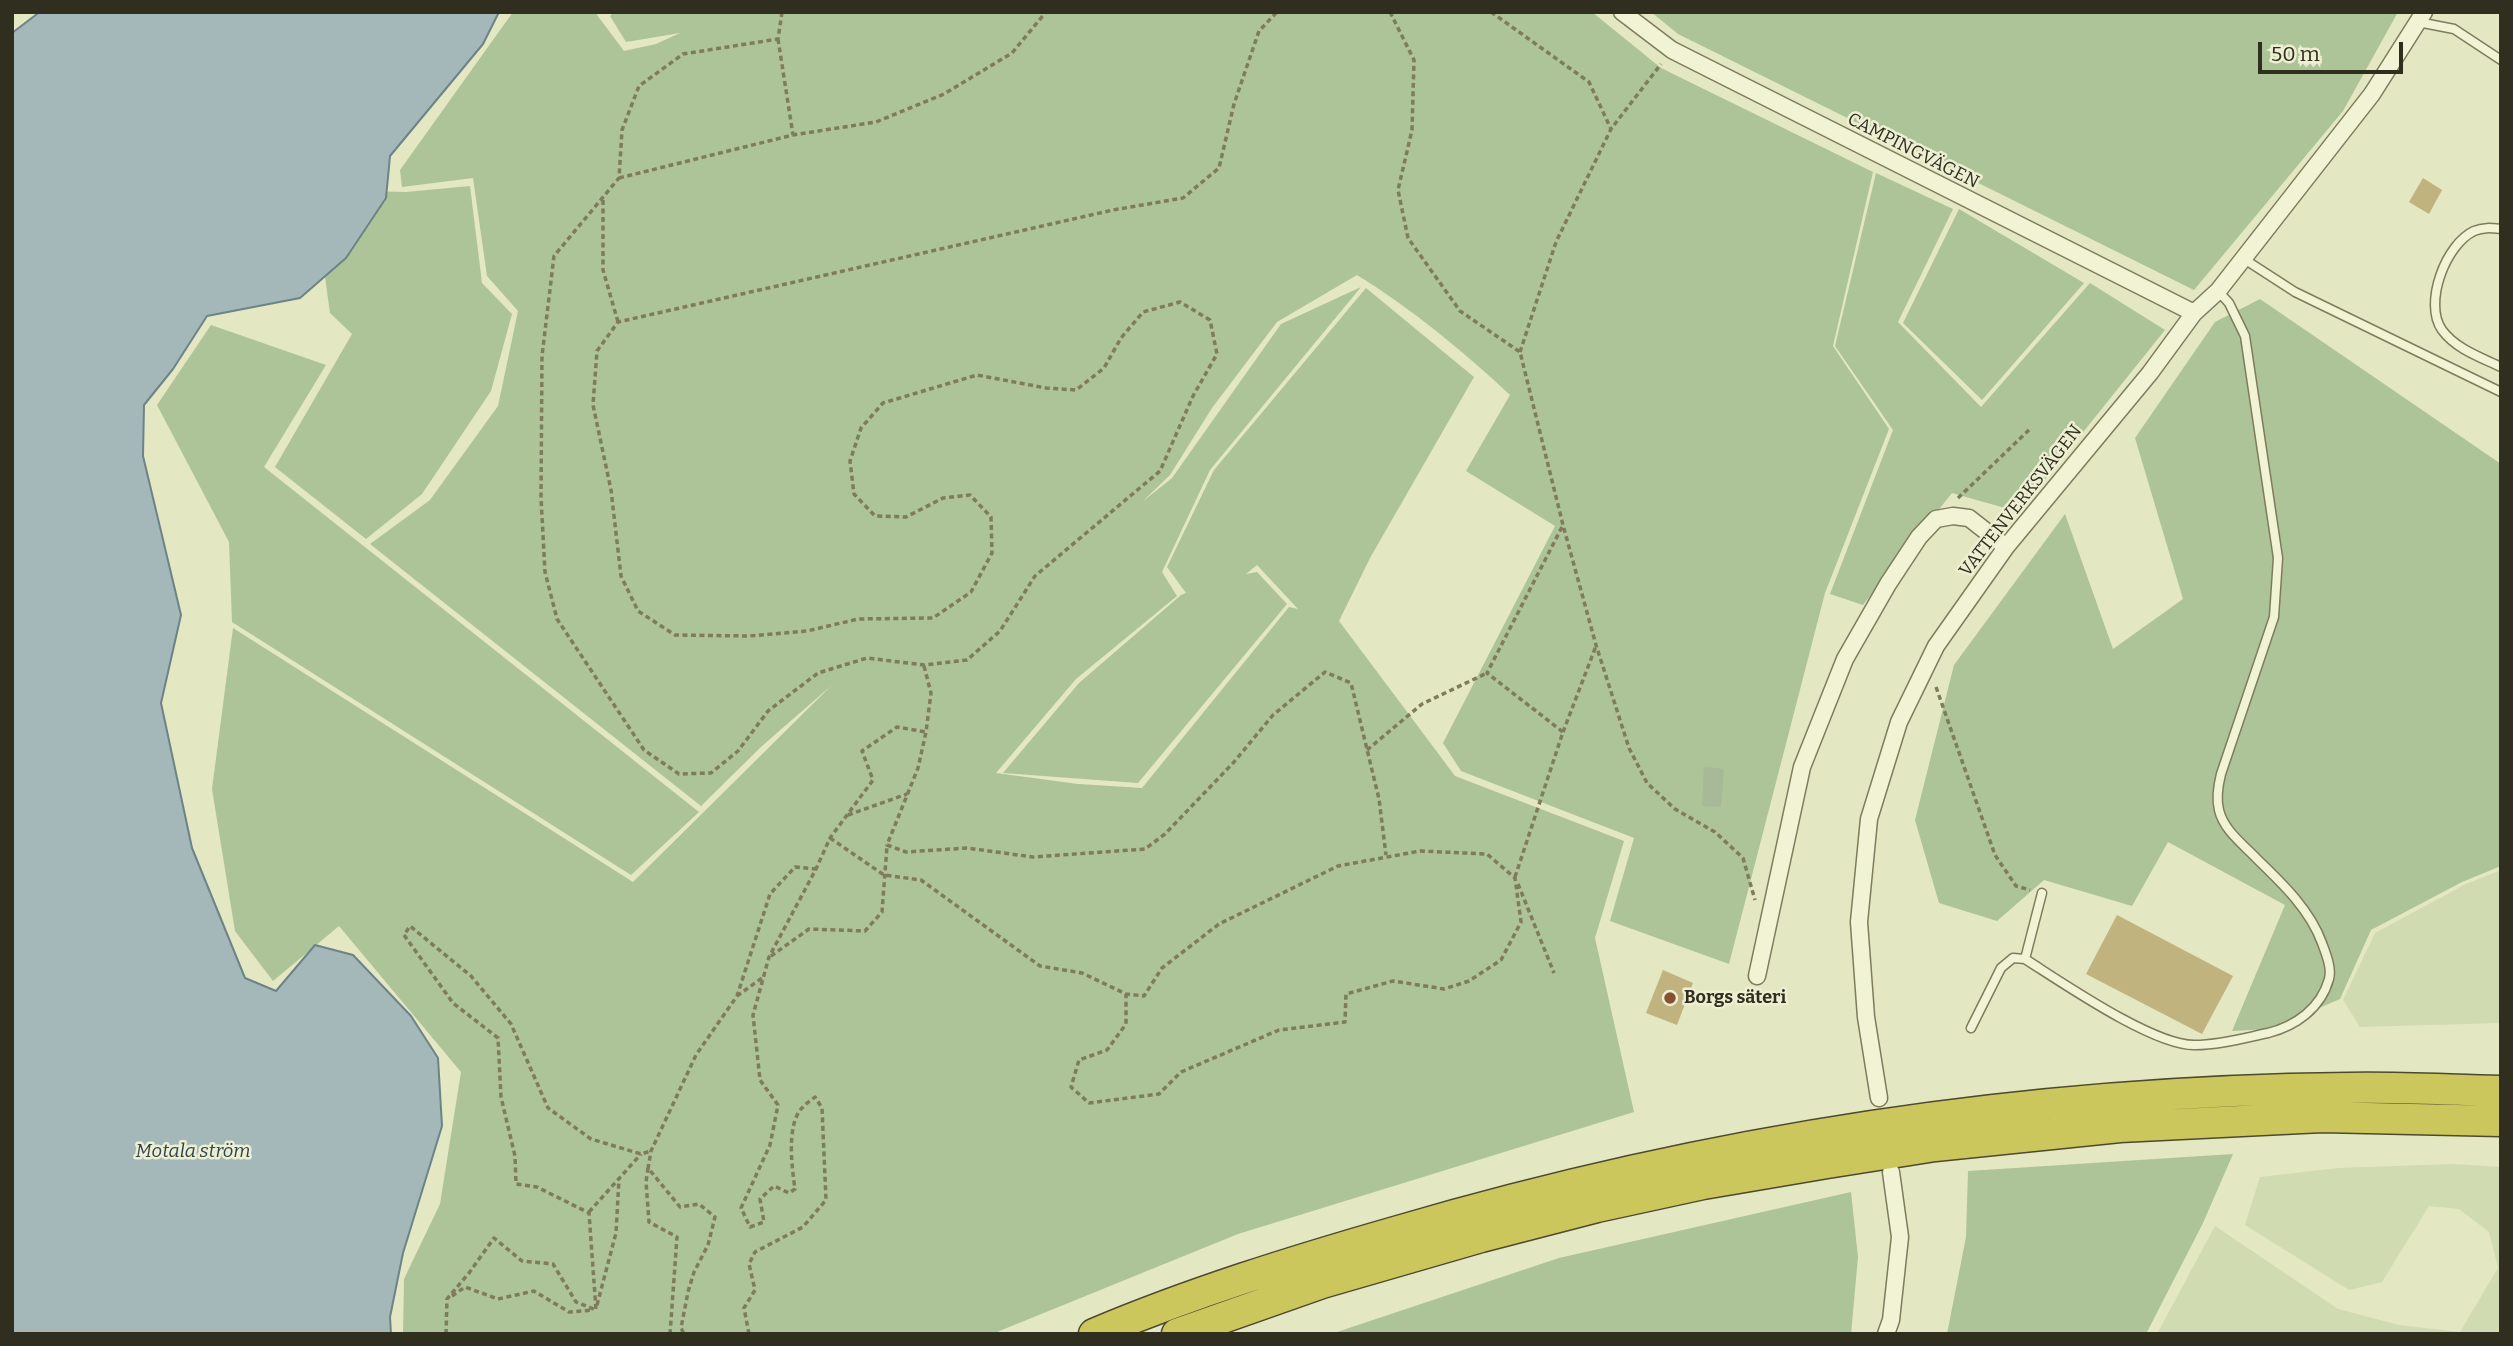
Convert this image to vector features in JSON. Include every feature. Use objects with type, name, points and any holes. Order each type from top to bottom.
[{"type":"highway","points":[[1094,1334],[1128,1319],[1313,1255],[1474,1209],[1697,1156],[1822,1133],[1937,1116],[2122,1098],[2350,1088],[2501,1091]]},
{"type":"highway","points":[[1177,1334],[1322,1283],[1480,1237],[1690,1187],[1827,1163],[1935,1146],[2120,1127],[2322,1117],[2501,1121]]},
{"type":"street","name":"CAMPINGVÄGEN","points":[[1622,12],[1672,50],[2194,313]]},
{"type":"street","name":"VATTENVERKSVÄGEN","points":[[1879,1097],[1866,1017],[1859,922],[1869,819],[1899,722],[1936,646],[2006,547],[2150,373],[2194,313],[2218,291],[2244,259],[2372,94],[2421,17]]},
{"type":"street","points":[[1757,976],[1802,767],[1845,659],[1906,556],[1936,519],[1953,516],[1969,518],[2006,547]]},
{"type":"street","points":[[1886,1334],[1891,1320],[1900,1237],[1891,1172]]},
{"type":"lane","points":[[2421,17],[2454,29],[2501,60]]},
{"type":"lane","points":[[2501,229],[2485,228],[2462,240],[2448,260],[2434,294],[2435,312],[2441,328],[2456,345],[2501,367]]},
{"type":"lane","points":[[2244,259],[2295,292],[2501,392]]},
{"type":"lane","points":[[1971,1028],[2001,968],[2013,958],[2025,959],[2151,1035],[2192,1046],[2231,1041],[2278,1030],[2308,1014],[2321,998],[2329,977],[2328,959],[2316,928],[2300,905],[2235,838],[2219,811],[2217,791],[2221,774],[2274,617],[2278,558],[2245,336],[2229,303],[2218,291]]},
{"type":"lane","points":[[2025,959],[2042,893]]},
{"type":"path","points":[[782,12],[778,39],[793,135]]},
{"type":"path","points":[[619,178],[793,135],[876,122],[944,94],[1012,53],[1046,12]]},
{"type":"path","points":[[778,39],[683,54],[639,86],[622,130],[619,178],[554,256],[542,356],[541,498],[545,572],[558,619],[644,750],[679,774],[711,773],[738,751],[768,711],[818,673],[867,658],[924,665],[967,660],[1000,631],[1035,576],[1160,471],[1193,396],[1217,354],[1210,320],[1180,302],[1143,312],[1121,338],[1104,368],[1076,390],[1046,388],[977,375],[883,402],[861,428],[850,461],[854,494],[875,516],[896,517],[906,517],[943,498],[970,495],[991,517],[992,553],[971,592],[933,618],[858,619],[807,631],[749,636],[675,635],[638,611],[621,576],[611,490],[593,405],[597,351],[618,322],[1087,215],[1183,198],[1219,168],[1234,104],[1259,31],[1278,12]]},
{"type":"path","points":[[1390,12],[1414,60],[1412,130],[1398,190],[1408,238],[1460,311],[1520,352]]},
{"type":"path","points":[[1491,12],[1590,82],[1611,129]]},
{"type":"path","points":[[1672,50],[1611,129],[1556,242],[1520,352],[1596,645],[1629,748],[1647,783],[1675,809],[1715,832],[1743,858],[1756,906],[1770,915]]},
{"type":"path","points":[[603,199],[603,270],[618,322]]},
{"type":"path","points":[[1936,519],[2029,430]]},
{"type":"path","points":[[1367,750],[1423,704],[1487,673],[1563,525]]},
{"type":"path","points":[[1126,993],[1126,1024],[1107,1050],[1079,1060],[1072,1087],[1089,1103],[1159,1094],[1181,1072],[1279,1030],[1345,1022],[1346,994],[1392,981],[1444,989],[1469,981],[1501,960],[1521,922],[1515,878],[1563,732],[1596,645]]},
{"type":"path","points":[[1928,663],[1995,855],[2017,886],[2042,893]]},
{"type":"path","points":[[769,957],[809,929],[865,931],[882,912],[887,845],[918,768],[926,732],[932,693],[924,665]]},
{"type":"path","points":[[887,845],[906,852],[967,848],[1033,857],[1144,849],[1165,834],[1234,762],[1273,715],[1325,672],[1352,683],[1379,799],[1386,855]]},
{"type":"path","points":[[1487,673],[1563,732]]},
{"type":"path","points":[[749,1334],[744,1308],[755,1290],[749,1264],[755,1252],[803,1227],[826,1200],[822,1108],[815,1097],[799,1110],[792,1136],[790,1156],[794,1189],[789,1193],[774,1186],[760,1199],[764,1222],[750,1227],[741,1208],[770,1145],[778,1105],[760,1080],[753,1015],[769,957],[830,838],[873,780],[862,751],[897,727],[926,732]]},
{"type":"path","points":[[846,816],[908,794]]},
{"type":"path","points":[[830,838],[884,875],[921,880],[1040,965],[1083,973],[1126,993],[1144,996],[1162,968],[1219,924],[1338,866],[1386,855],[1420,851],[1487,854],[1515,878],[1555,973]]},
{"type":"path","points":[[646,1182],[651,1151],[696,1055],[737,996],[770,894],[794,867],[816,869]]},
{"type":"path","points":[[589,1213],[537,1187],[516,1184],[515,1156],[501,1097],[498,1038],[453,1003],[404,935],[410,926],[471,976],[511,1024],[548,1108],[592,1139],[642,1154]]},
{"type":"path","points":[[737,996],[764,977]]},
{"type":"path","points":[[596,1310],[589,1213],[642,1154],[651,1151]]},
{"type":"path","points":[[670,1334],[677,1237],[649,1222],[646,1182],[648,1168],[680,1207],[699,1204],[715,1217],[708,1245],[694,1272],[688,1292],[681,1328],[684,1334]]},
{"type":"path","points":[[596,1310],[617,1233],[619,1179]]},
{"type":"path","points":[[446,1334],[447,1299],[494,1238],[522,1261],[553,1264],[576,1302],[596,1310]]},
{"type":"path","points":[[447,1299],[465,1287],[498,1299],[534,1291],[569,1312],[596,1310]]},
{"type":"green space","points":[[513,12],[599,12],[597,15],[624,51],[656,44],[680,33],[626,42],[610,16],[614,12],[1592,12],[1661,68],[1873,172],[1833,346],[1889,429],[1825,593],[1729,964],[1610,921],[1634,838],[1461,771],[1443,743],[1555,526],[1466,471],[1510,395],[1436,331],[1357,275],[1277,322],[1212,408],[1170,475],[1142,502],[1172,478],[1281,324],[1361,287],[1210,470],[1162,572],[1177,596],[1076,679],[996,773],[1078,784],[1142,788],[1289,607],[1298,609],[1257,565],[1246,574],[1257,572],[1287,604],[1138,783],[1003,773],[1079,683],[1186,593],[1167,567],[1214,470],[1366,288],[1474,377],[1370,558],[1339,621],[1455,776],[1624,841],[1595,938],[1634,1112],[1238,1234],[992,1334],[403,1334],[404,1279],[440,1204],[461,1072],[339,926],[273,981],[235,931],[212,789],[233,628],[633,882],[832,685],[762,746],[701,806],[370,544],[430,500],[498,406],[518,311],[487,276],[473,178],[402,187],[400,170]]},
{"type":"green space","points":[[1651,12],[2398,12],[2343,111],[2194,290],[1678,34]]},
{"type":"green space","points":[[1876,173],[1953,209],[1898,322],[1981,407],[2090,283],[2165,330],[2019,512],[1952,493],[1863,605],[1830,594],[1893,430],[1835,346]]},
{"type":"green space","points":[[470,186],[482,283],[512,314],[491,391],[422,494],[366,539],[275,467],[352,334],[330,313],[313,190],[406,192]]},
{"type":"green space","points":[[1959,209],[2084,283],[1982,400],[1903,323]]},
{"type":"green space","points":[[2260,299],[2501,464],[2501,866],[2462,882],[2371,930],[2340,999],[2270,1029],[2232,1031],[2285,905],[2168,842],[2132,906],[2044,880],[1997,921],[1939,903],[1915,820],[1954,665],[2065,514],[2113,649],[2183,599],[2135,438],[2215,322]]},
{"type":"green space","points":[[211,325],[326,365],[264,467],[699,812],[631,875],[232,622],[229,542],[157,405]]},
{"type":"green space","points":[[1704,767],[1724,769],[1721,807],[1702,806]]},
{"type":"green space","points":[[2501,870],[2501,1023],[2360,1027],[2343,1000],[2375,933],[2466,884]]},
{"type":"green space","points":[[2233,1154],[2203,1223],[2146,1334],[1947,1334],[1966,1237],[1968,1171]]},
{"type":"green space","points":[[2453,1164],[2501,1167],[2501,1334],[2157,1334],[2215,1226],[2338,1309],[2399,1325],[2460,1332],[2498,1268],[2489,1232],[2459,1209],[2429,1206],[2382,1282],[2349,1290],[2245,1225],[2260,1177],[2338,1168]]},
{"type":"green space","points":[[1851,1192],[1858,1257],[1851,1334],[1331,1334],[1559,1258]]},
{"type":"water","name":"Motala ström","points":[[37,12],[499,12],[483,44],[390,156],[386,198],[346,258],[300,298],[207,316],[173,369],[144,405],[143,456],[181,615],[161,703],[192,848],[245,978],[276,991],[315,945],[353,955],[411,1016],[438,1058],[442,1126],[403,1253],[390,1317],[391,1334],[12,1334],[12,33]]},
{"type":"building","points":[[2423,178],[2442,190],[2429,214],[2409,202]]},
{"type":"building","points":[[2117,915],[2233,976],[2202,1034],[2086,974]]},
{"type":"building","name":"Borgs säteri","points":[[1663,970],[1693,983],[1677,1025],[1646,1013]]},
{"type":"place","name":"Borgs säteri","points":[[1670,998]]}]
